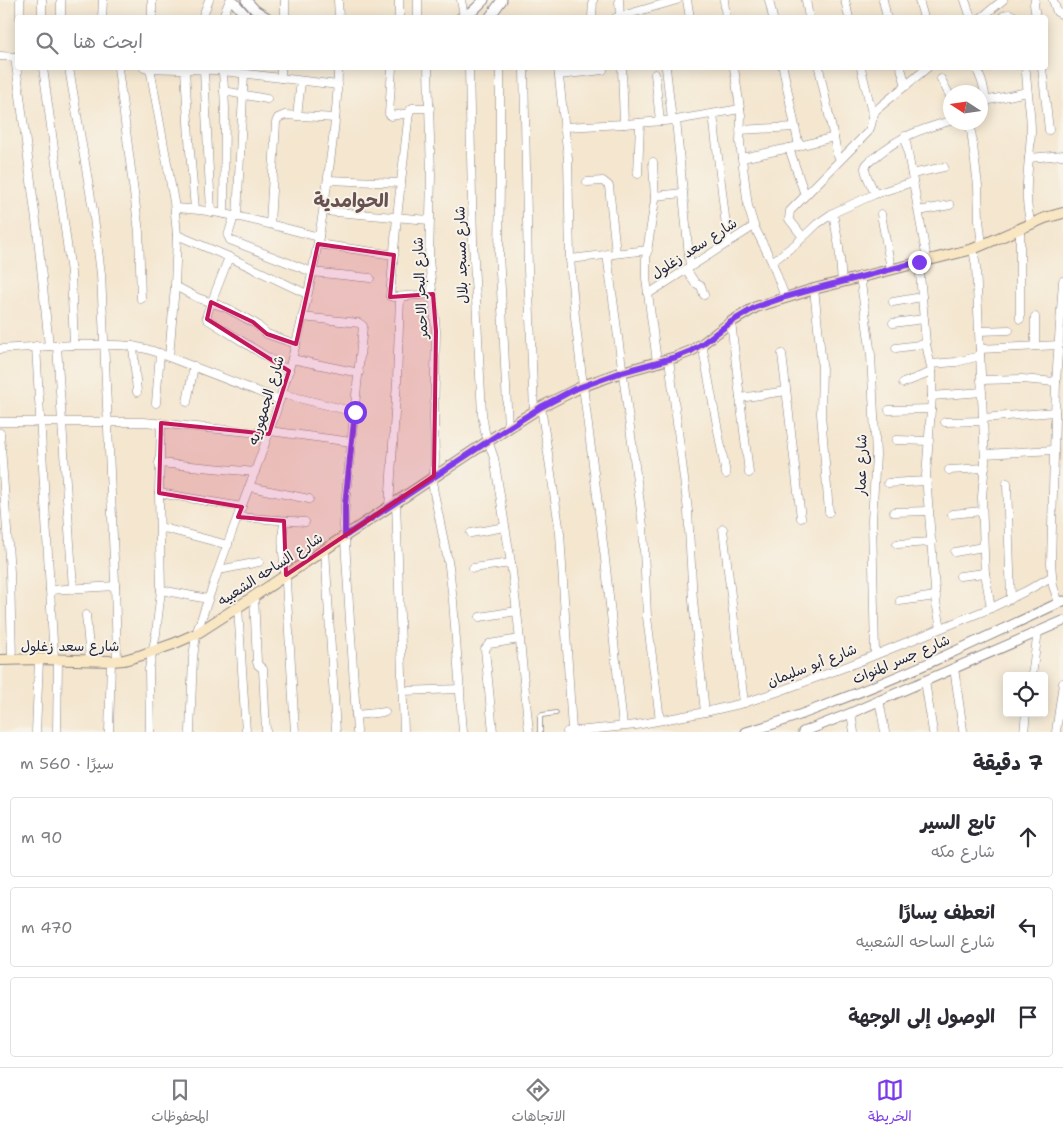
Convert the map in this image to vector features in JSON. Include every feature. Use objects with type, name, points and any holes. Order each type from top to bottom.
[{"type":"main road","name":"شارع الساحه الشعبيه","points":[[196,634],[508,428],[538,409],[583,386],[622,372],[684,354],[702,344],[753,308],[860,276],[978,247],[1045,218],[1063,213]]},
{"type":"main road","name":"شارع سعد زغلول","points":[[0,660],[124,660],[142,656],[196,634]]},
{"type":"street","points":[[20,0],[20,15]]},
{"type":"street","points":[[42,0],[42,15]]},
{"type":"street","points":[[61,0],[61,15]]},
{"type":"street","points":[[102,15],[103,0]]},
{"type":"street","points":[[152,0],[152,15]]},
{"type":"street","points":[[203,15],[208,0]]},
{"type":"street","points":[[224,15],[231,0],[245,15]]},
{"type":"street","points":[[246,0],[255,10],[263,15]]},
{"type":"street","points":[[285,0],[285,15]]},
{"type":"street","points":[[338,0],[339,15]]},
{"type":"street","points":[[398,0],[399,15]]},
{"type":"street","points":[[418,0],[418,15]]},
{"type":"street","points":[[461,0],[462,15]]},
{"type":"street","points":[[465,15],[484,0]]},
{"type":"street","points":[[491,15],[502,0]]},
{"type":"street","points":[[592,15],[593,0]]},
{"type":"street","points":[[618,15],[619,0]]},
{"type":"street","points":[[633,15],[658,3],[677,0]]},
{"type":"street","points":[[687,0],[690,15]]},
{"type":"street","points":[[724,0],[726,15]]},
{"type":"street","points":[[769,0],[772,15]]},
{"type":"street","points":[[806,0],[808,15]]},
{"type":"street","points":[[845,0],[848,15]]},
{"type":"street","points":[[883,0],[886,15]]},
{"type":"street","points":[[919,0],[923,15]]},
{"type":"street","points":[[966,0],[970,15]]},
{"type":"street","points":[[985,15],[1003,0]]},
{"type":"street","points":[[1035,0],[1036,15]]},
{"type":"street","points":[[1053,0],[1057,12],[1063,15]]},
{"type":"street","points":[[0,56],[15,57]]},
{"type":"street","points":[[18,70],[62,422],[74,589]]},
{"type":"street","points":[[43,70],[71,273],[74,345]]},
{"type":"street","points":[[69,70],[96,230],[100,274],[115,586],[114,660],[109,732]]},
{"type":"street","points":[[118,70],[139,232],[141,299]]},
{"type":"street","points":[[150,70],[175,208],[177,236],[170,357]]},
{"type":"street","points":[[185,70],[195,209]]},
{"type":"street","points":[[200,70],[211,212]]},
{"type":"street","points":[[224,214],[224,91],[218,70],[248,72],[338,85]]},
{"type":"street","points":[[281,70],[281,78]]},
{"type":"street","name":"شارع الجمهوريه","points":[[190,732],[193,658],[196,634],[269,433],[296,344],[324,211],[335,118],[338,70]]},
{"type":"street","points":[[392,70],[389,114],[391,116],[409,113]]},
{"type":"street","name":"شارع البحر الاحمر","points":[[428,70],[431,176],[429,259],[436,331],[434,493],[443,532],[452,592],[463,732]]},
{"type":"street","name":"شارع مسجد بلال","points":[[469,70],[474,260],[482,414],[483,424],[494,458],[506,527],[529,732]]},
{"type":"street","points":[[500,70],[499,254],[508,428]]},
{"type":"street","points":[[524,70],[528,270],[538,409],[560,533],[572,731]]},
{"type":"street","points":[[604,70],[558,71],[568,164],[570,259],[575,317],[606,560],[623,726]]},
{"type":"street","points":[[622,70],[624,124]]},
{"type":"street","points":[[666,70],[683,193],[688,268],[695,283],[701,286],[704,295]]},
{"type":"street","points":[[734,70],[740,109],[746,200],[754,226],[772,262],[785,297]]},
{"type":"street","points":[[783,70],[798,146]]},
{"type":"street","points":[[819,70],[837,154],[840,159]]},
{"type":"street","points":[[861,70],[873,117]]},
{"type":"street","points":[[901,70],[906,86]]},
{"type":"street","points":[[803,237],[789,219],[792,209],[868,132],[872,125],[874,113],[925,70]]},
{"type":"street","points":[[977,70],[982,85]]},
{"type":"street","points":[[1042,70],[1049,130]]},
{"type":"street","points":[[248,72],[243,95],[236,217],[228,236],[230,240],[312,272],[370,278]]},
{"type":"street","points":[[1026,72],[1031,127],[1026,195],[1030,224]]},
{"type":"street","points":[[654,74],[660,121]]},
{"type":"street","points":[[941,79],[944,85]]},
{"type":"street","points":[[297,116],[301,81]]},
{"type":"street","points":[[224,91],[267,99]]},
{"type":"street","points":[[988,100],[1027,92]]},
{"type":"street","points":[[430,108],[412,108],[409,113],[390,296],[433,294]]},
{"type":"street","points":[[564,127],[674,120],[740,109]]},
{"type":"street","points":[[713,114],[728,243]]},
{"type":"street","points":[[270,224],[276,122],[280,117],[286,115],[335,118]]},
{"type":"street","points":[[638,174],[640,123]]},
{"type":"street","points":[[875,194],[866,174],[865,166],[885,149],[905,136],[943,123]]},
{"type":"street","points":[[740,130],[795,127]]},
{"type":"street","points":[[971,130],[978,186],[979,220],[976,266],[985,454],[982,511],[985,573],[991,608]]},
{"type":"street","points":[[905,136],[919,211],[923,261],[922,297],[926,344],[931,368],[932,396],[926,480],[936,596],[941,628]]},
{"type":"street","points":[[742,158],[834,137]]},
{"type":"street","points":[[789,148],[805,195]]},
{"type":"street","points":[[1029,158],[1063,155]]},
{"type":"street","points":[[653,162],[655,196],[646,258],[646,278],[657,362]]},
{"type":"street","points":[[772,262],[817,224],[834,213],[913,178],[944,167]]},
{"type":"street","points":[[328,180],[401,184]]},
{"type":"street","points":[[587,182],[603,181],[609,186],[616,253]]},
{"type":"street","points":[[655,196],[683,193]]},
{"type":"street","points":[[919,211],[950,205]]},
{"type":"street","points":[[175,208],[224,214],[270,224],[319,240],[394,255]]},
{"type":"street","points":[[324,211],[429,220]]},
{"type":"street","points":[[834,213],[842,282]]},
{"type":"street","points":[[881,214],[891,269]]},
{"type":"street","name":"شارع سعد زغلول","points":[[648,294],[754,226]]},
{"type":"street","points":[[1020,229],[1020,319]]},
{"type":"street","points":[[177,236],[229,257],[307,294]]},
{"type":"street","points":[[570,259],[648,250]]},
{"type":"street","points":[[607,254],[644,537],[647,617],[660,720]]},
{"type":"street","points":[[229,257],[206,316],[209,321],[288,371]]},
{"type":"street","name":"شارع عمار","points":[[860,276],[871,355],[875,448],[872,520],[875,654]]},
{"type":"street","points":[[1061,602],[1051,577],[1056,382],[1063,281]]},
{"type":"street","points":[[175,286],[198,298],[224,306],[253,322],[267,334],[296,344]]},
{"type":"street","points":[[814,289],[822,364],[821,414],[829,512]]},
{"type":"street","points":[[400,296],[392,504],[404,732]]},
{"type":"street","points":[[893,302],[922,297]]},
{"type":"street","points":[[302,317],[359,323],[362,324],[363,328],[345,505],[345,536],[357,732]]},
{"type":"street","points":[[1035,317],[1035,346]]},
{"type":"street","points":[[893,323],[924,319]]},
{"type":"street","points":[[731,322],[749,472]]},
{"type":"street","points":[[979,331],[1009,330]]},
{"type":"street","points":[[0,349],[119,344],[145,348],[281,397],[355,412]]},
{"type":"street","points":[[702,344],[726,474]]},
{"type":"street","points":[[896,348],[926,344]]},
{"type":"street","points":[[903,383],[931,368],[956,362],[980,352],[1058,345]]},
{"type":"street","points":[[36,346],[50,590],[56,659],[57,732]]},
{"type":"street","points":[[133,346],[137,392]]},
{"type":"street","points":[[156,403],[160,353]]},
{"type":"street","points":[[782,354],[801,518]]},
{"type":"street","points":[[292,359],[359,373]]},
{"type":"street","points":[[669,359],[688,511],[693,601],[706,712]]},
{"type":"street","points":[[187,402],[194,366]]},
{"type":"street","points":[[981,380],[1022,379],[1056,382]]},
{"type":"street","points":[[740,398],[786,391]]},
{"type":"street","points":[[932,396],[982,392]]},
{"type":"street","points":[[890,410],[931,409]]},
{"type":"street","points":[[945,422],[1055,412]]},
{"type":"street","points":[[0,422],[161,423],[352,442]]},
{"type":"street","points":[[150,732],[149,669],[162,590],[159,493],[161,423]]},
{"type":"street","points":[[0,433],[10,572],[12,660]]},
{"type":"street","points":[[896,440],[929,441]]},
{"type":"street","points":[[985,454],[1054,450]]},
{"type":"street","points":[[159,464],[255,472]]},
{"type":"street","points":[[949,470],[985,468]]},
{"type":"street","points":[[888,484],[926,480]]},
{"type":"street","points":[[1007,483],[1011,599]]},
{"type":"street","points":[[250,487],[309,499]]},
{"type":"street","points":[[159,493],[242,507]]},
{"type":"street","points":[[894,512],[929,511]]},
{"type":"street","points":[[952,514],[982,511]]},
{"type":"street","points":[[238,517],[305,522]]},
{"type":"street","points":[[285,521],[282,534],[295,732]]},
{"type":"street","points":[[160,527],[228,545]]},
{"type":"street","points":[[471,533],[506,527]]},
{"type":"street","points":[[724,529],[744,703]]},
{"type":"street","points":[[897,544],[932,542]]},
{"type":"street","points":[[955,552],[984,547]]},
{"type":"street","points":[[325,550],[336,732]]},
{"type":"street","points":[[219,570],[259,562]]},
{"type":"street","points":[[473,568],[511,563]]},
{"type":"street","points":[[960,576],[985,573]]},
{"type":"street","name":"شارع أبو سليمان","points":[[567,732],[660,720],[744,703],[777,692],[991,608],[1051,577]]},
{"type":"street","points":[[50,590],[115,586]]},
{"type":"street","points":[[162,590],[208,599]]},
{"type":"street","points":[[254,596],[257,662],[262,669],[266,732]]},
{"type":"street","points":[[900,601],[936,596]]},
{"type":"street","name":"شارع جسر المنوات","points":[[746,732],[865,690],[1061,602]]},
{"type":"street","points":[[238,607],[246,732]]},
{"type":"street","points":[[480,617],[517,612]]},
{"type":"street","points":[[86,615],[90,660]]},
{"type":"street","points":[[803,732],[1063,621]]},
{"type":"street","points":[[1033,672],[1038,632]]},
{"type":"street","points":[[493,732],[485,649],[489,644],[520,639]]},
{"type":"street","points":[[36,732],[39,659]]},
{"type":"street","points":[[954,668],[963,730]]},
{"type":"street","points":[[925,681],[933,732]]},
{"type":"street","points":[[1056,732],[1063,683]]},
{"type":"street","points":[[403,691],[460,689]]},
{"type":"street","points":[[879,700],[885,732]]},
{"type":"street","points":[[356,715],[385,712]]},
{"type":"street","points":[[851,713],[854,732]]},
{"type":"street","points":[[1024,732],[1026,717]]},
{"type":"lane","points":[[540,732],[540,717],[556,713]]},
{"type":"highlighted area","points":[[318,244],[394,255],[390,297],[433,294],[436,331],[434,476],[286,575],[284,521],[238,517],[242,507],[159,493],[161,423],[269,434],[289,371],[207,319],[211,302],[253,322],[267,334],[296,344]]},
{"type":"district","name":"الحوامدية","points":[[351,200]]},
{"type":"route","points":[[355,412],[345,505],[345,536],[508,428],[541,407],[575,389],[622,372],[691,351],[731,322],[756,307],[860,276],[919,262]]}]
